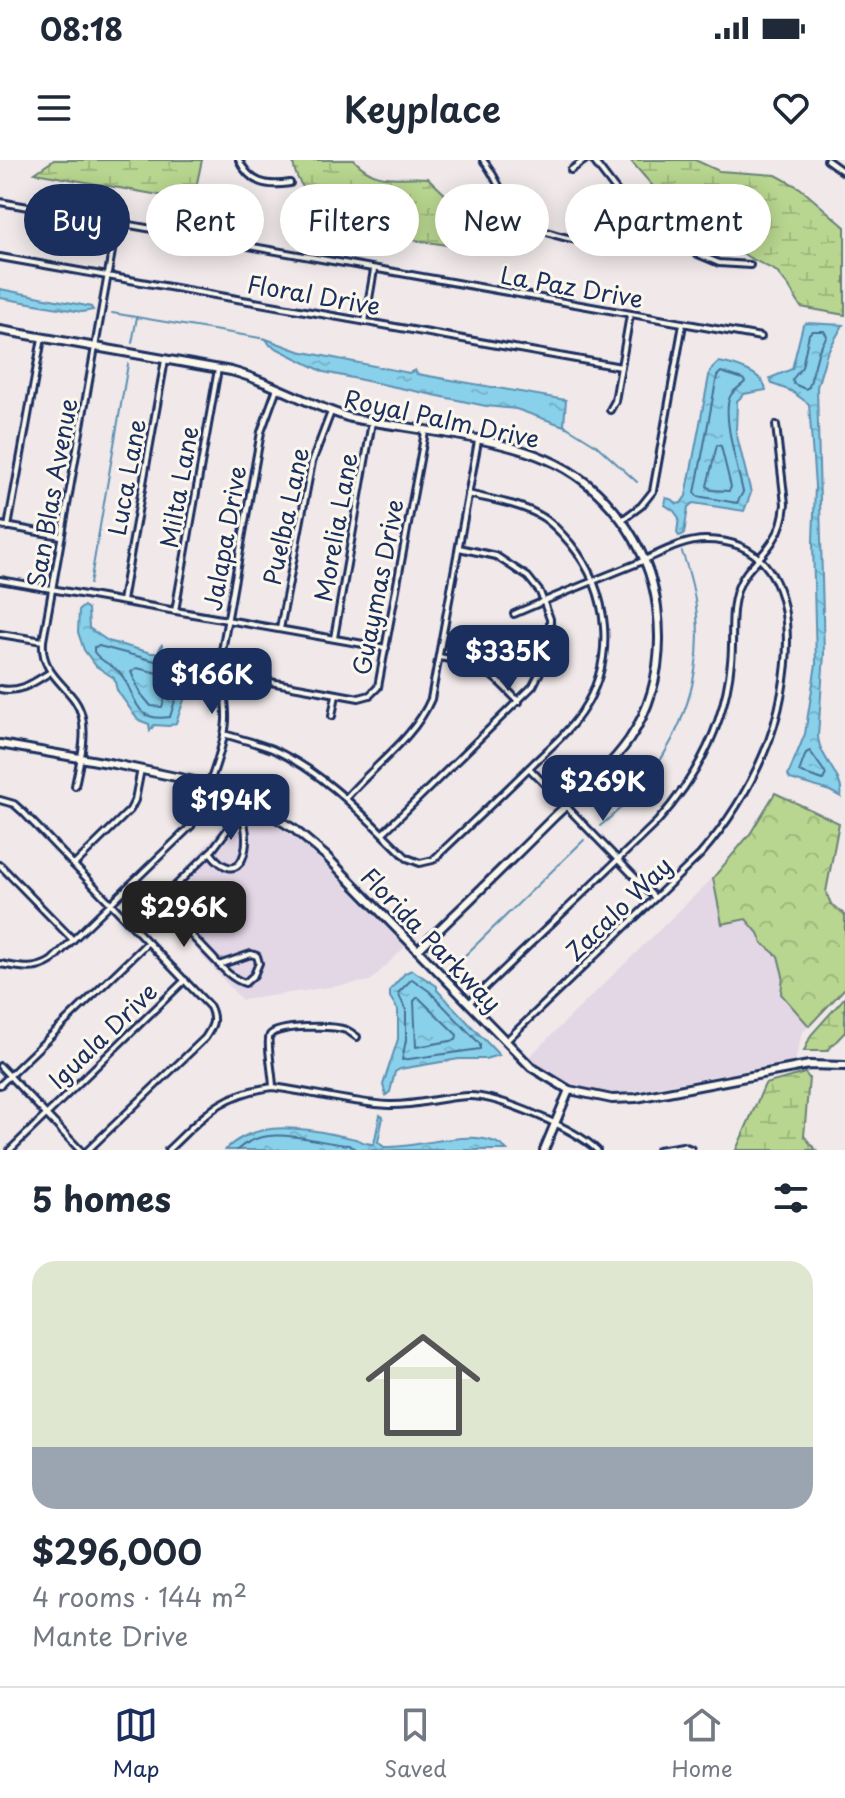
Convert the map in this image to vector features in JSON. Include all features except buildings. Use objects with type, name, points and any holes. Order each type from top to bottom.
[{"type":"street","points":[[239,160],[258,183],[273,186],[290,183]]},
{"type":"street","points":[[483,160],[500,184]]},
{"type":"street","points":[[571,170],[585,160]]},
{"type":"street","points":[[593,160],[611,184]]},
{"type":"street","points":[[827,160],[845,173]]},
{"type":"street","name":"La Paz Drive","points":[[0,202],[24,206]]},
{"type":"street","name":"La Paz Drive","points":[[130,225],[761,337]]},
{"type":"street","name":"San Blas Avenue","points":[[75,786],[84,733],[82,714],[49,672],[42,653],[111,256]]},
{"type":"street","points":[[701,256],[709,261],[750,265]]},
{"type":"street","name":"Floral Drive","points":[[0,257],[621,367]]},
{"type":"street","points":[[365,322],[374,270]]},
{"type":"street","points":[[610,410],[615,401],[630,314]]},
{"type":"street","points":[[622,520],[641,506],[653,491],[683,324]]},
{"type":"street","name":"Royal Palm Drive","points":[[0,330],[253,377],[331,412],[520,450],[567,470],[603,499],[622,520],[645,560],[656,594],[660,631],[656,678],[640,721],[620,752],[419,949]]},
{"type":"street","points":[[8,527],[42,338]]},
{"type":"street","name":"Luca Lane","points":[[122,601],[165,360]]},
{"type":"street","name":"Milta Lane","points":[[175,611],[218,369]]},
{"type":"street","name":"Jalapa Drive","points":[[0,964],[41,968],[191,826],[209,784],[224,734],[226,719],[220,670],[261,432],[277,388]]},
{"type":"street","name":"Puelba Lane","points":[[280,629],[312,462],[331,412]]},
{"type":"street","name":"Morelia Lane","points":[[334,638],[372,422]]},
{"type":"street","points":[[470,1002],[670,807],[703,759],[723,709],[730,678],[734,598],[744,574],[775,539],[785,504],[776,425]]},
{"type":"street","name":"Guaymas Drive","points":[[222,685],[259,680],[359,698],[370,695],[378,687],[425,432]]},
{"type":"street","points":[[346,798],[366,774],[415,728],[431,699],[478,441]]},
{"type":"street","points":[[224,734],[272,749],[300,765],[346,798],[407,858],[415,862],[428,862],[529,768],[572,725],[590,698],[603,657],[605,619],[595,580],[581,556],[561,533],[540,515],[512,504],[468,494]]},
{"type":"street","points":[[0,525],[61,536]]},
{"type":"street","points":[[514,614],[683,543],[708,540],[734,545],[759,558]]},
{"type":"street","points":[[383,833],[519,702],[538,679],[550,652],[550,619],[544,601],[528,577],[496,556],[459,548]]},
{"type":"street","name":"Zacalo Way","points":[[506,1041],[700,855],[723,829],[746,793],[777,714],[787,654],[783,597],[759,558]]},
{"type":"street","points":[[0,580],[386,648]]},
{"type":"street","points":[[0,634],[43,641]]},
{"type":"street","points":[[439,657],[482,667],[519,702]]},
{"type":"street","points":[[0,689],[18,690],[49,672]]},
{"type":"street","points":[[332,716],[336,694]]},
{"type":"street","name":"Florida Parkway","points":[[0,744],[209,784],[294,829],[326,856],[419,949],[531,1067],[569,1090],[601,1098],[636,1098],[809,1065],[845,1066]]},
{"type":"street","points":[[529,768],[655,898]]},
{"type":"street","points":[[74,865],[130,810],[141,769]]},
{"type":"street","points":[[0,800],[14,804],[23,812],[185,980],[210,1007],[214,1016],[213,1026],[205,1038],[88,1150]]},
{"type":"street","points":[[219,965],[251,954],[257,956],[259,963],[254,975],[245,983],[235,980],[219,965],[171,911],[175,886],[210,852],[248,802]]},
{"type":"street","points":[[210,852],[220,864],[241,864],[245,859],[246,825],[241,814]]},
{"type":"street","points":[[0,865],[73,940]]},
{"type":"street","points":[[0,1085],[148,942]]},
{"type":"street","name":"Iguala Drive","points":[[10,1150],[185,980]]},
{"type":"street","points":[[273,1087],[273,1068],[267,1041],[276,1031],[318,1026],[347,1030],[357,1037]]},
{"type":"street","points":[[0,1066],[80,1150]]},
{"type":"street","points":[[168,1150],[213,1107],[255,1089],[273,1087],[386,1105],[413,1105],[450,1097],[474,1096],[500,1101],[575,1132],[597,1150]]},
{"type":"street","points":[[544,1150],[569,1090]]},
{"type":"street","points":[[658,1150],[683,1146],[691,1149]]},
{"type":"shaded area","points":[[775,793],[839,823],[826,892],[831,904],[845,915],[845,988],[802,1033],[795,1061],[615,1093],[569,1083],[529,1057],[724,867],[750,834]]},
{"type":"shaded area","points":[[234,801],[290,834],[320,859],[405,947],[370,981],[242,1000],[154,903],[222,828]]},
{"type":"green space","points":[[54,160],[202,160],[197,184],[146,184],[146,193],[130,190],[130,184],[97,184],[35,173]]},
{"type":"green space","points":[[293,160],[354,160],[380,176],[428,178],[435,185],[435,243],[419,241],[419,184],[300,184]]},
{"type":"green space","points":[[630,160],[695,160],[719,171],[776,175],[800,188],[845,227],[845,315],[801,307],[776,271],[747,256],[771,256],[771,184],[651,184]]},
{"type":"green space","points":[[775,793],[839,823],[826,892],[831,904],[845,915],[845,988],[809,1026],[781,994],[783,976],[778,956],[762,943],[746,919],[722,924],[713,878],[750,834]]},
{"type":"green space","points":[[845,997],[845,1032],[827,1051],[804,1051],[811,1035]]},
{"type":"green space","points":[[805,1073],[809,1078],[804,1136],[816,1150],[736,1150],[765,1084]]},
{"type":"water","points":[[0,289],[91,307],[93,310],[82,312],[0,298]]},
{"type":"water","points":[[806,323],[843,325],[827,353],[817,387],[824,654],[818,736],[819,744],[839,782],[841,797],[790,779],[788,775],[805,734],[816,664],[815,486],[809,404],[791,391],[772,384],[770,378],[792,369]]},
{"type":"water","points":[[266,339],[299,351],[566,400],[564,424],[567,427],[516,409],[486,406],[324,372],[270,345]]},
{"type":"water","points":[[719,362],[754,374],[766,390],[744,394],[737,401],[736,432],[751,493],[744,511],[693,503],[688,507],[684,534],[679,536],[679,518],[665,505],[666,498],[677,504],[686,496],[710,371]]},
{"type":"water","points":[[84,606],[88,609],[89,628],[108,641],[151,653],[158,653],[162,644],[162,654],[175,658],[186,694],[176,723],[154,725],[150,731],[149,724],[138,720],[117,690],[114,678],[96,666],[84,650],[78,632],[79,610]]},
{"type":"water","points":[[412,970],[437,986],[437,990],[499,1055],[400,1069],[395,1072],[390,1092],[386,1095],[383,1085],[398,1039],[398,1010],[390,997],[390,990],[405,973]]},
{"type":"water","points":[[380,1115],[383,1117],[378,1142],[384,1147],[482,1138],[496,1142],[507,1150],[225,1150],[253,1133],[285,1128],[318,1131],[374,1144]]},
{"type":"waterway","points":[[112,313],[266,339]]},
{"type":"waterway","points":[[132,343],[137,317]]},
{"type":"waterway","points":[[90,584],[128,364]]},
{"type":"waterway","points":[[567,427],[596,445],[637,482]]},
{"type":"waterway","points":[[600,826],[630,799],[654,769],[674,737],[688,702],[696,666],[698,629],[693,591],[682,552]]},
{"type":"waterway","points":[[453,967],[584,840]]}]
